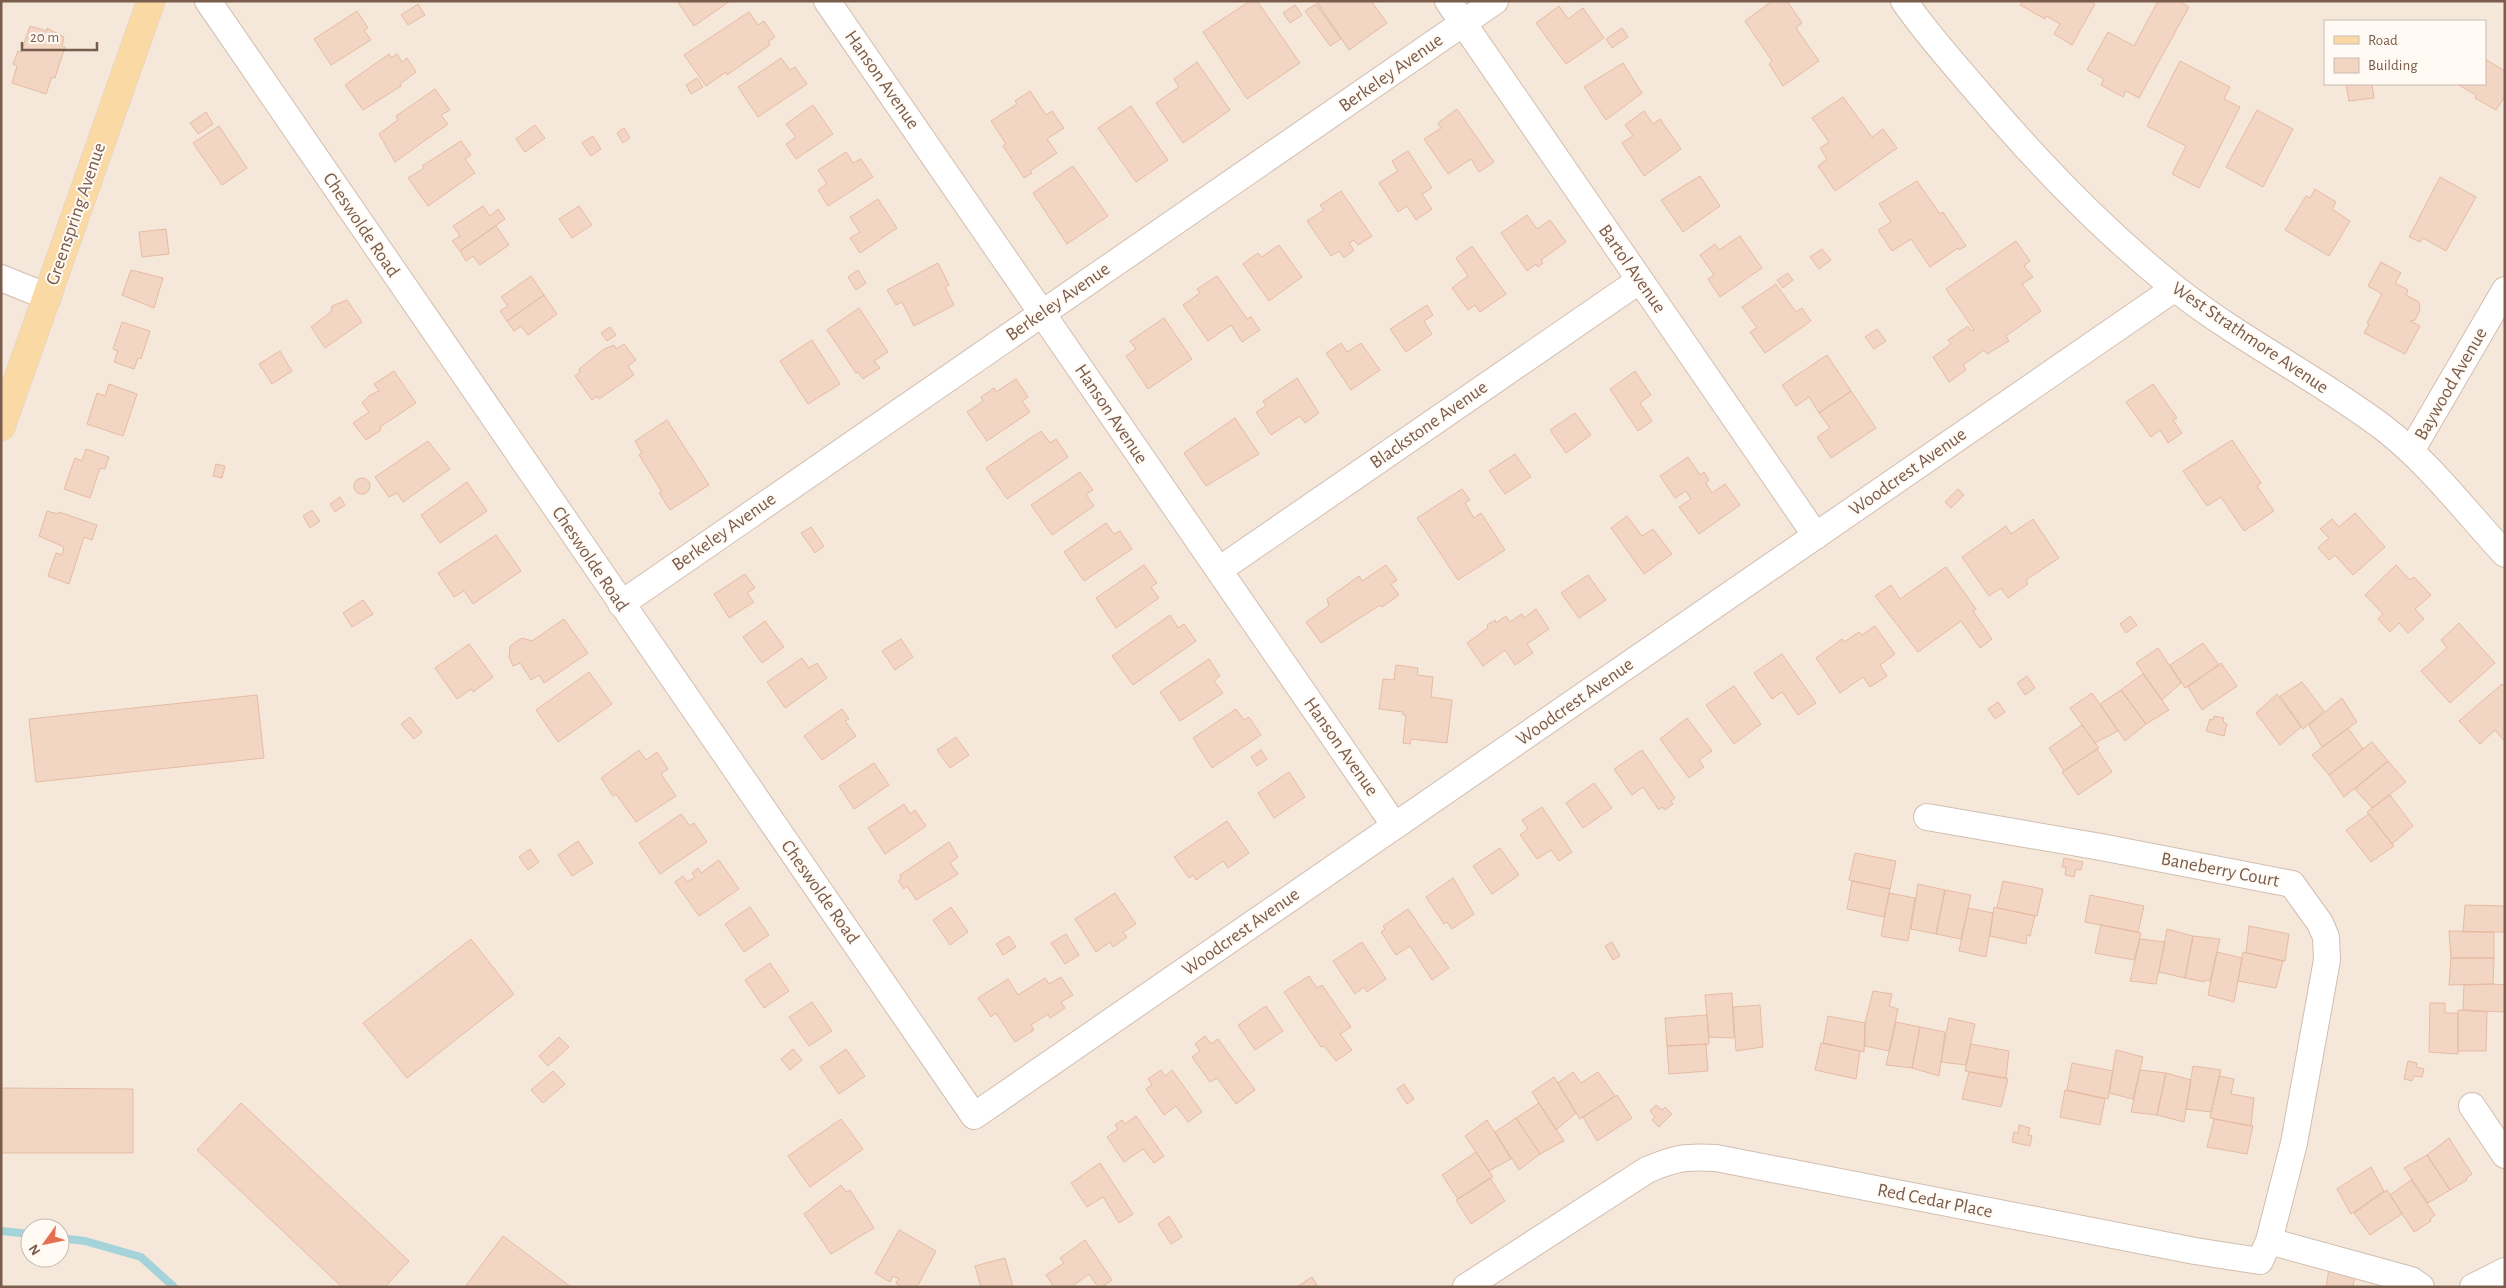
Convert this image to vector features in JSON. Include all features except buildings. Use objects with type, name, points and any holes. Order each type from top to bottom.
[{"type":"main road","name":"Greenspring Avenue","points":[[1,427],[151,1]]},
{"type":"street","name":"Cheswolde Road","points":[[208,1],[974,1116]]},
{"type":"street","name":"Hanson Avenue","points":[[827,1],[1395,826]]},
{"type":"street","name":"Bartol Avenue","points":[[1448,1],[1816,536]]},
{"type":"street","name":"Berkeley Avenue","points":[[621,604],[1495,1]]},
{"type":"street","name":"West Strathmore Avenue","points":[[1904,1],[1920,25],[2005,124],[2118,240],[2175,288],[2259,348],[2355,408],[2412,451],[2505,554]]},
{"type":"street","points":[[1,278],[48,297]]},
{"type":"street","name":"Blackstone Avenue","points":[[1219,570],[1640,280]]},
{"type":"street","name":"Woodcrest Avenue","points":[[974,1116],[2175,288]]},
{"type":"street","name":"Baywood Avenue","points":[[2412,451],[2505,290]]},
{"type":"street","name":"Baneberry Court","points":[[1927,818],[2101,847],[2292,884],[2320,923],[2326,937],[2327,960],[2294,1143],[2268,1242]]},
{"type":"street","points":[[2472,1106],[2505,1155]]},
{"type":"street","name":"Red Cedar Place","points":[[1466,1287],[1648,1170],[1674,1158],[1716,1158],[2195,1251],[2260,1261],[2268,1242]]},
{"type":"street","points":[[2268,1242],[2413,1285]]},
{"type":"street","points":[[2473,1287],[2505,1272]]},
{"type":"shaded area","points":[[1,1],[2505,1],[2505,1287],[1,1287]]},
{"type":"waterway","points":[[1,1231],[20,1233]]},
{"type":"waterway","points":[[70,1239],[85,1241],[141,1257],[174,1287]]}]
